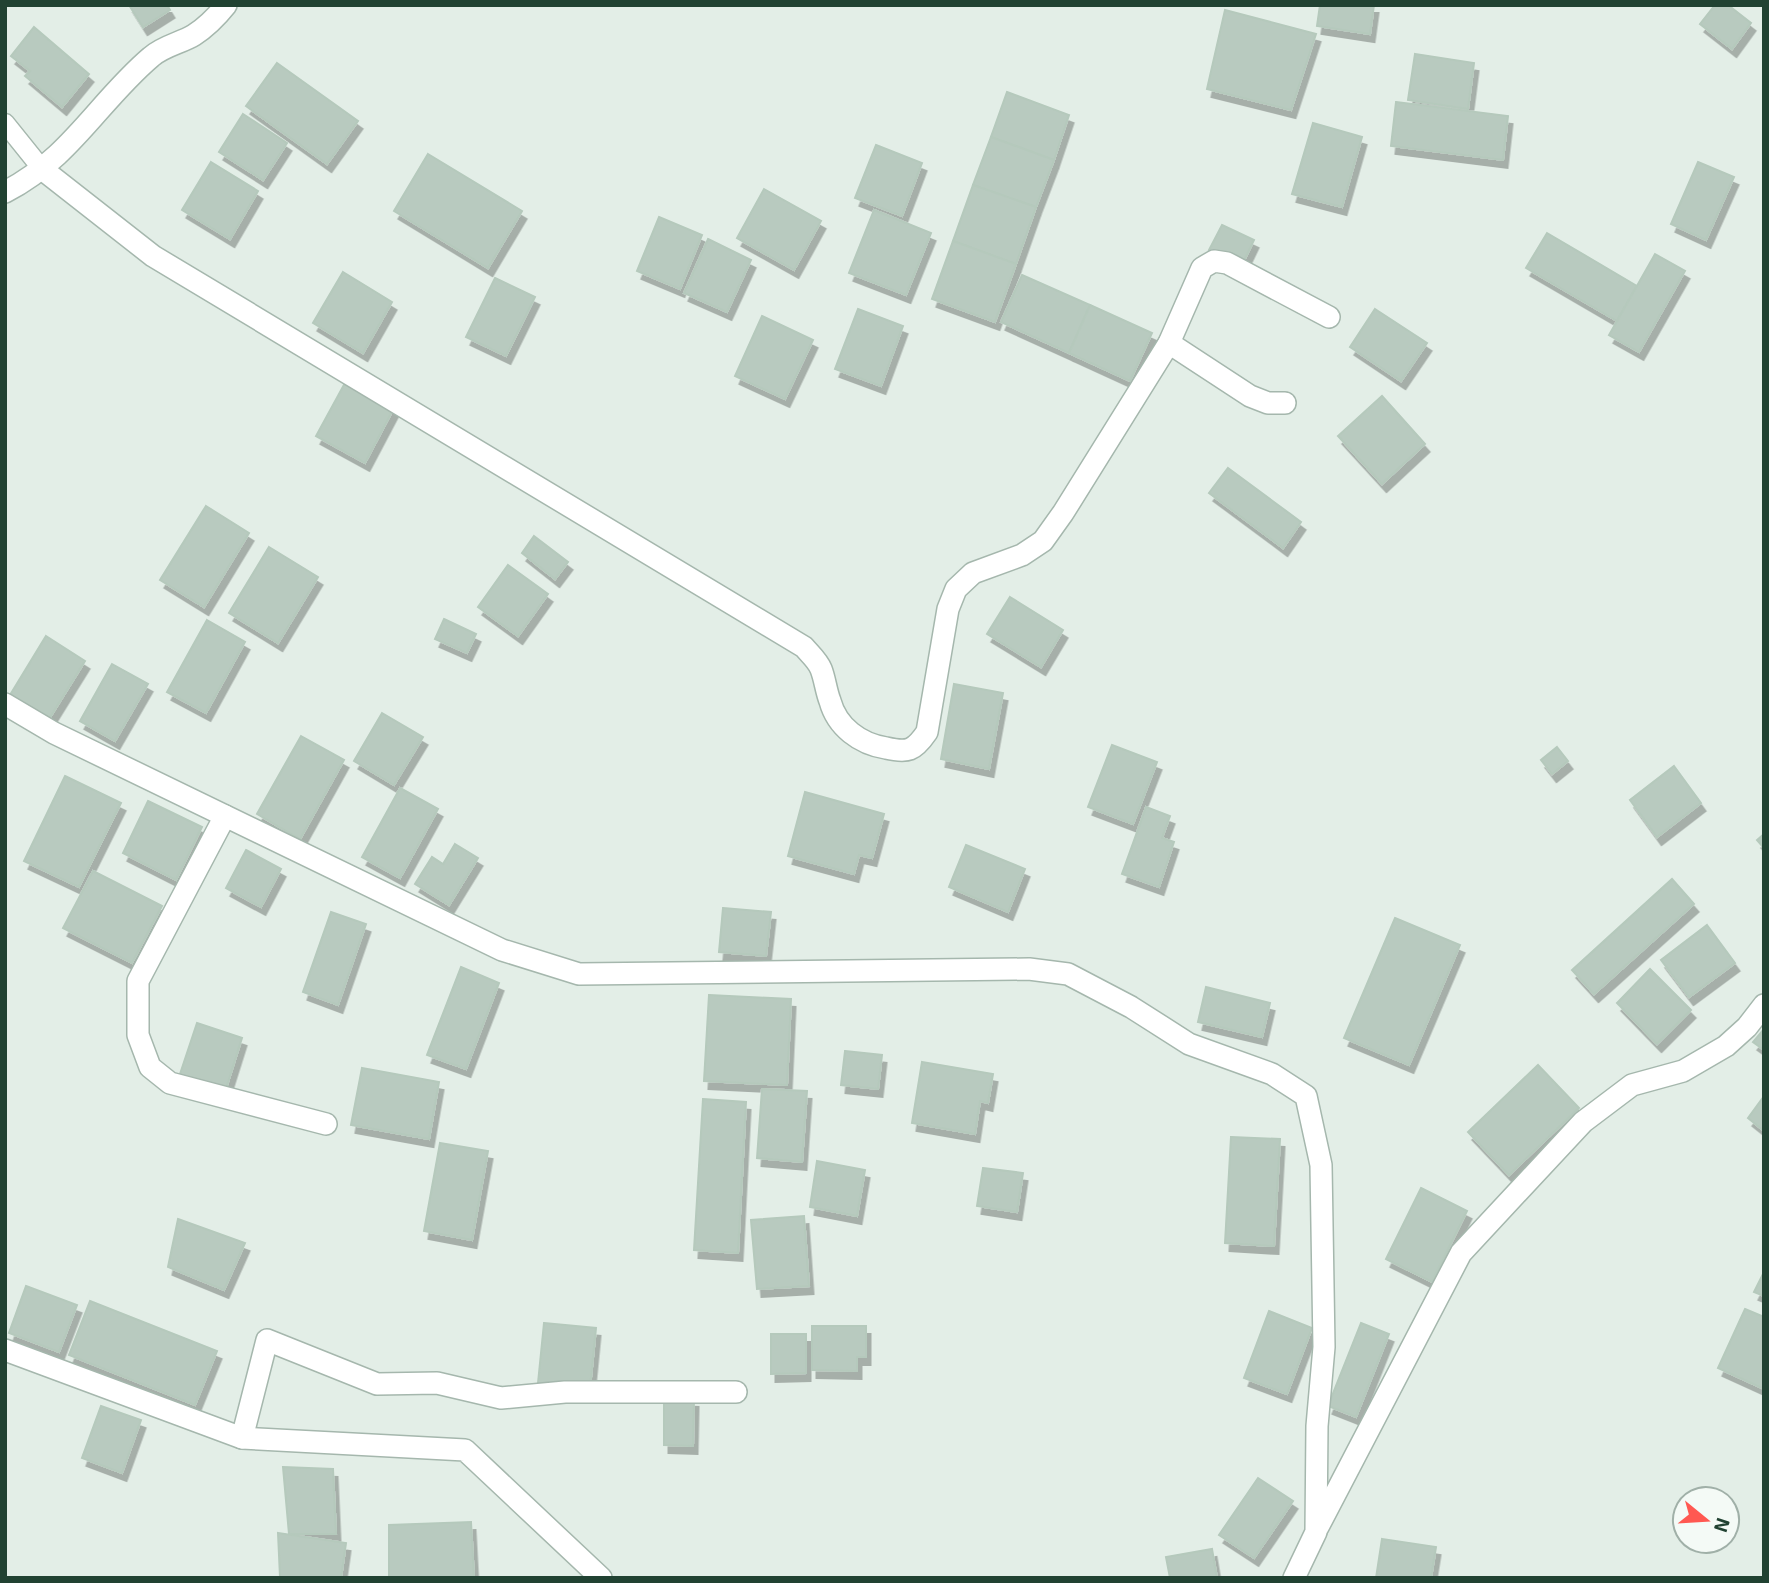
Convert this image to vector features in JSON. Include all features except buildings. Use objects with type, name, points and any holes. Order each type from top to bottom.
[{"type":"street","points":[[5,192],[42,169],[83,132],[132,74],[155,54],[196,34],[226,5]]},
{"type":"street","points":[[42,169],[153,256],[804,647],[821,667],[831,705],[843,727],[859,739],[877,747],[902,751],[917,746],[927,732],[948,609],[956,589],[973,573],[1021,555],[1043,541],[1169,343],[1202,268],[1214,261],[1227,263],[1329,317]]},
{"type":"street","points":[[1169,343],[1250,396],[1268,403],[1285,403]]},
{"type":"street","points":[[5,704],[54,733],[502,950],[579,974],[1029,969],[1068,974],[1131,1007],[1189,1044],[1272,1074],[1306,1096],[1321,1165],[1324,1347],[1317,1426],[1316,1532]]},
{"type":"street","points":[[225,816],[138,981],[138,1035],[150,1067],[170,1083],[326,1124]]},
{"type":"street","points":[[1294,1578],[1461,1253],[1583,1122],[1632,1085],[1683,1071],[1726,1046],[1747,1027],[1764,1005]]},
{"type":"street","points":[[242,1438],[267,1339],[377,1384],[437,1383],[501,1398],[565,1392],[736,1392]]},
{"type":"street","points":[[5,1350],[242,1438],[465,1450],[601,1578]]},
{"type":"lane","points":[[5,123],[42,169]]}]
